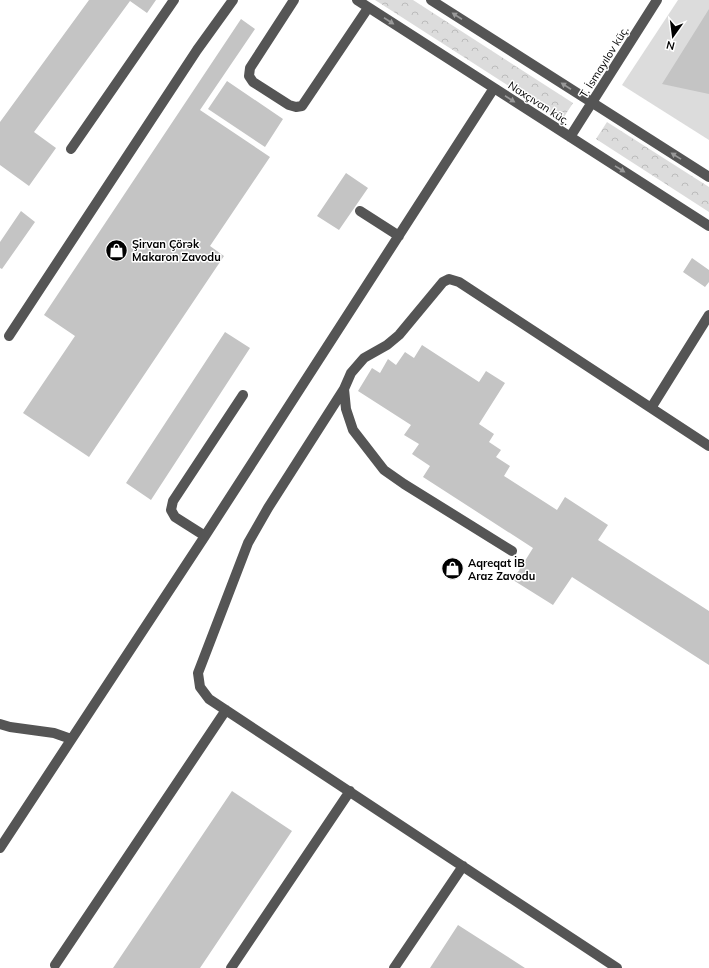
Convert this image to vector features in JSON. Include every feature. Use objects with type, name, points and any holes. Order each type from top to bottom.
[{"type":"street","points":[[71,149],[174,0]]},
{"type":"street","points":[[9,336],[197,50],[232,0]]},
{"type":"street","points":[[294,0],[250,68],[249,76],[253,82],[259,86],[289,105],[296,107],[302,106],[368,8]]},
{"type":"street","name":"Naxçıvan küç.","points":[[356,0],[709,226]]},
{"type":"street","points":[[432,0],[709,177]]},
{"type":"street","name":"T. İsmayılov küç.","points":[[570,138],[657,0]]},
{"type":"street","points":[[0,848],[205,536],[494,88]]},
{"type":"street","points":[[360,210],[399,236]]},
{"type":"street","points":[[612,967],[463,866],[209,699],[200,687],[198,673],[248,543],[268,508],[344,389],[351,373],[364,358],[387,345],[399,335],[443,282],[449,279],[459,282],[709,446]]},
{"type":"street","points":[[651,408],[709,315]]},
{"type":"street","points":[[344,389],[346,409],[353,430],[384,470],[512,551]]},
{"type":"street","points":[[205,536],[175,517],[171,510],[173,500],[243,395]]},
{"type":"street","points":[[55,965],[226,710]]},
{"type":"street","points":[[0,724],[10,727],[54,733],[71,740]]},
{"type":"street","points":[[231,968],[350,792]]},
{"type":"street","points":[[394,968],[463,866]]},
{"type":"green space","points":[[375,0],[413,0],[573,103],[562,120]]},
{"type":"green space","points":[[678,0],[709,0],[709,140],[622,85]]},
{"type":"green space","points":[[607,122],[709,187],[709,212],[596,139]]},
{"type":"building","points":[[89,0],[156,0],[147,13],[130,1],[34,132],[56,148],[29,186],[0,165],[0,122]]},
{"type":"building","points":[[709,9],[709,94],[662,84]]},
{"type":"building","points":[[241,19],[255,29],[200,110],[270,157],[210,246],[224,256],[89,457],[23,413],[75,336],[44,315]]},
{"type":"building","points":[[227,81],[283,119],[265,147],[208,109]]},
{"type":"building","points":[[346,173],[368,188],[339,230],[317,216]]},
{"type":"building","points":[[21,211],[35,222],[2,269],[0,268],[0,242]]},
{"type":"building","points":[[692,258],[709,270],[709,282],[705,287],[683,272]]},
{"type":"building","points":[[225,332],[250,348],[151,500],[126,483]]},
{"type":"building","points":[[422,345],[479,382],[486,371],[505,383],[479,424],[494,434],[489,442],[501,450],[496,457],[510,466],[504,476],[557,510],[565,497],[608,525],[598,540],[709,611],[709,665],[572,577],[553,605],[513,580],[533,548],[423,477],[430,466],[412,454],[419,444],[404,435],[411,425],[358,391],[372,368],[380,373],[388,359],[396,365],[405,352],[414,358]]},
{"type":"building","points":[[232,791],[292,831],[200,968],[113,968]]},
{"type":"building","points":[[458,925],[525,968],[430,968]]},
{"type":"place","name":"Şirvan Çörək Makaron Zavodu","points":[[116,250]]},
{"type":"place","name":"Aqreqat İB Araz Zavodu","points":[[453,569]]}]
